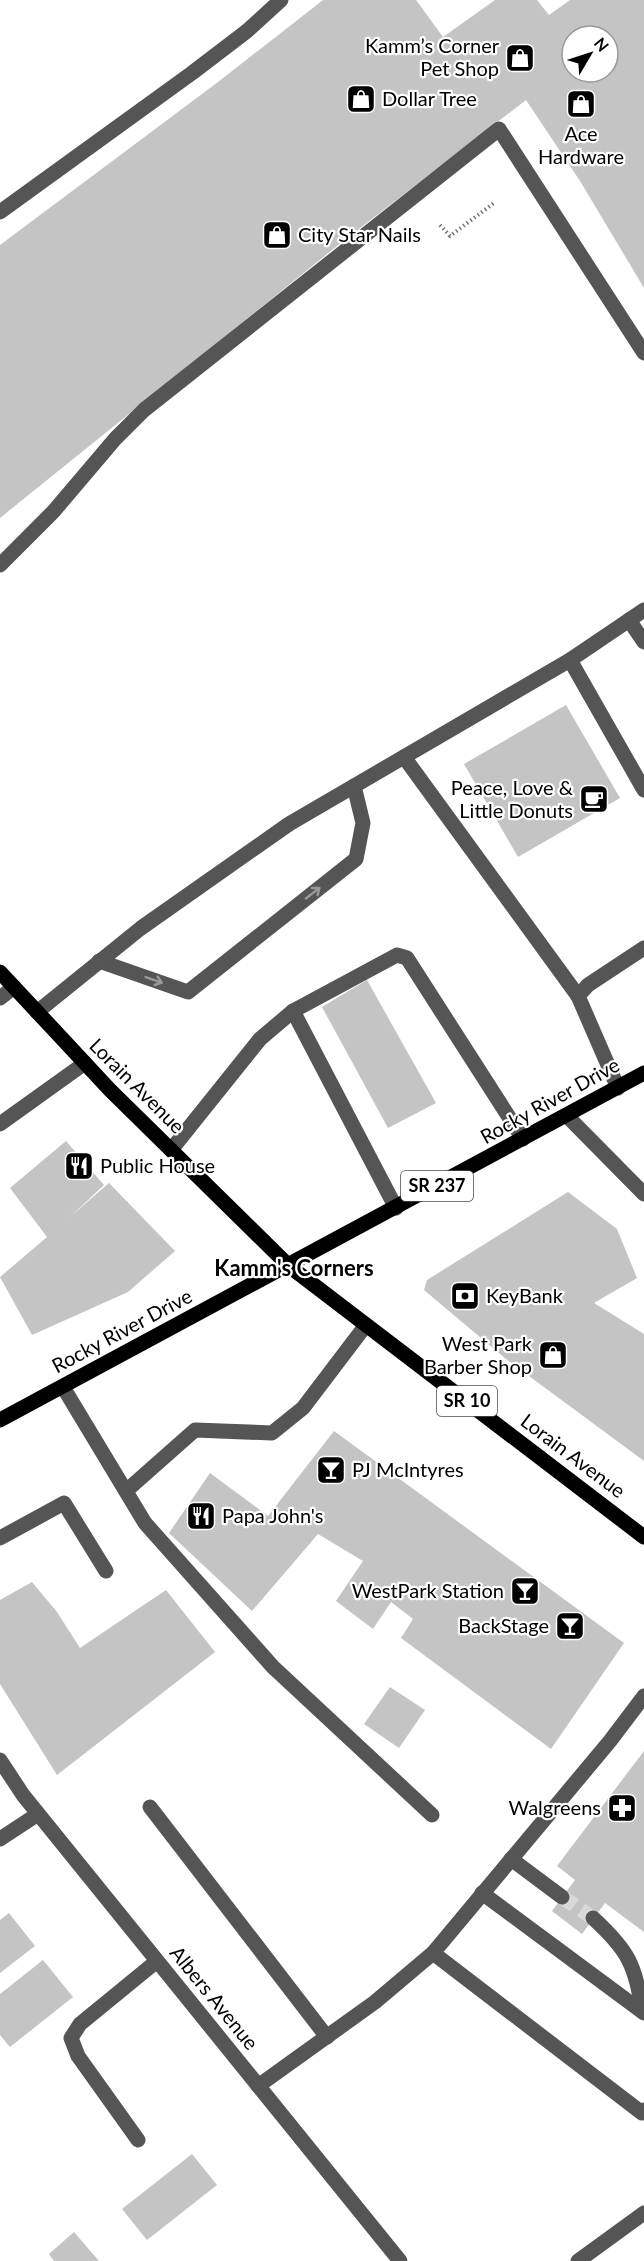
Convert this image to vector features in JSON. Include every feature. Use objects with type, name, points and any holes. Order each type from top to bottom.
[{"type":"main road","name":"Lorain Avenue","points":[[0,972],[85,1063],[289,1266],[644,1537]]},
{"type":"main road","name":"Rocky River Drive","points":[[0,1420],[644,1073]]},
{"type":"street","points":[[0,212],[192,73],[247,31],[281,0]]},
{"type":"street","points":[[0,566],[53,512],[115,439],[144,410],[499,129],[644,353]]},
{"type":"street","points":[[37,1012],[141,928],[289,824],[570,660],[644,610]]},
{"type":"street","points":[[629,620],[644,642]]},
{"type":"street","points":[[570,660],[644,789]]},
{"type":"street","points":[[404,757],[578,996],[618,1088]]},
{"type":"street","points":[[99,961],[188,992],[356,859],[363,823],[354,786]]},
{"type":"street","points":[[578,996],[588,985],[644,948]]},
{"type":"street","points":[[171,1150],[260,1039],[293,1011],[397,955],[407,958],[523,1139]]},
{"type":"street","points":[[0,998],[14,987]]},
{"type":"street","points":[[293,1011],[396,1208]]},
{"type":"street","points":[[0,1124],[85,1063]]},
{"type":"street","points":[[567,1116],[644,1194]]},
{"type":"street","points":[[126,1491],[195,1430],[273,1433],[303,1408],[366,1325]]},
{"type":"street","points":[[63,1387],[145,1524],[273,1666],[432,1815]]},
{"type":"street","points":[[0,1538],[64,1503],[106,1571]]},
{"type":"street","points":[[258,2086],[375,2002],[433,1953],[610,1741],[644,1696]]},
{"type":"street","name":"Albers Avenue","points":[[0,1760],[38,1814],[400,2261]]},
{"type":"street","points":[[150,1807],[327,2037]]},
{"type":"street","points":[[0,1839],[38,1814]]},
{"type":"street","points":[[511,1859],[562,1897]]},
{"type":"street","points":[[482,1893],[644,2013]]},
{"type":"street","points":[[593,1918],[617,1940],[626,1952],[637,1981],[644,2013]]},
{"type":"street","points":[[433,1953],[643,2112]]},
{"type":"street","points":[[138,2140],[78,2056],[71,2037],[80,2024],[157,1961]]},
{"type":"street","points":[[578,2261],[644,2212]]},
{"type":"path","points":[[440,225],[450,236],[494,203]]},
{"type":"building","points":[[323,0],[416,0],[443,37],[495,0],[537,0],[549,15],[570,0],[644,0],[644,288],[580,181],[526,100],[342,242],[0,518],[0,245],[218,82]]},
{"type":"building","points":[[566,705],[620,798],[518,857],[464,764]]},
{"type":"building","points":[[367,980],[436,1103],[388,1128],[322,1007]]},
{"type":"building","points":[[66,1141],[104,1185],[70,1217],[109,1183],[175,1251],[128,1292],[32,1335],[0,1277],[47,1237],[10,1188]]},
{"type":"building","points":[[568,1192],[617,1229],[637,1278],[594,1303],[644,1334],[644,1461],[506,1359],[424,1290],[427,1280]]},
{"type":"building","points":[[334,1431],[624,1643],[551,1749],[401,1638],[413,1619],[391,1602],[373,1629],[336,1601],[363,1561],[318,1534],[252,1611],[169,1533],[210,1473],[268,1516]]},
{"type":"building","points":[[32,1582],[57,1612],[80,1648],[166,1590],[215,1652],[57,1775],[0,1684],[0,1600]]},
{"type":"building","points":[[390,1687],[425,1710],[399,1748],[364,1724]]},
{"type":"building","name":"Walgreens","points":[[644,1751],[644,1932],[605,1903],[582,1934],[552,1911],[575,1880],[557,1866]]},
{"type":"building","points":[[9,1913],[35,1946],[0,1973],[0,1920]]},
{"type":"building","points":[[43,1960],[73,1997],[10,2047],[0,2035],[0,1994]]},
{"type":"building","points":[[192,2154],[217,2185],[147,2240],[122,2209]]},
{"type":"building","points":[[74,2232],[99,2261],[54,2261],[49,2254]]},
{"type":"tunnel","points":[[562,1897],[593,1918]]},
{"type":"place","name":"Kamm’s Corner Pet Shop","points":[[520,58]]},
{"type":"place","name":"Dollar Tree","points":[[361,99]]},
{"type":"place","name":"Ace Hardware","points":[[581,104]]},
{"type":"place","name":"City Star Nails","points":[[277,235]]},
{"type":"place","name":"Peace, Love & Little Donuts","points":[[594,799]]},
{"type":"place","name":"Public House","points":[[79,1166]]},
{"type":"place","name":"KeyBank","points":[[465,1296]]},
{"type":"place","name":"West Park Barber Shop","points":[[553,1355]]},
{"type":"place","name":"PJ McIntyres","points":[[331,1470]]},
{"type":"place","name":"Papa John's","points":[[201,1516]]},
{"type":"place","name":"WestPark Station","points":[[525,1591]]},
{"type":"place","name":"BackStage","points":[[570,1626]]},
{"type":"place","name":"Walgreens","points":[[622,1808]]},
{"type":"district","name":"Kamm's Corners","points":[[294,1268]]}]
